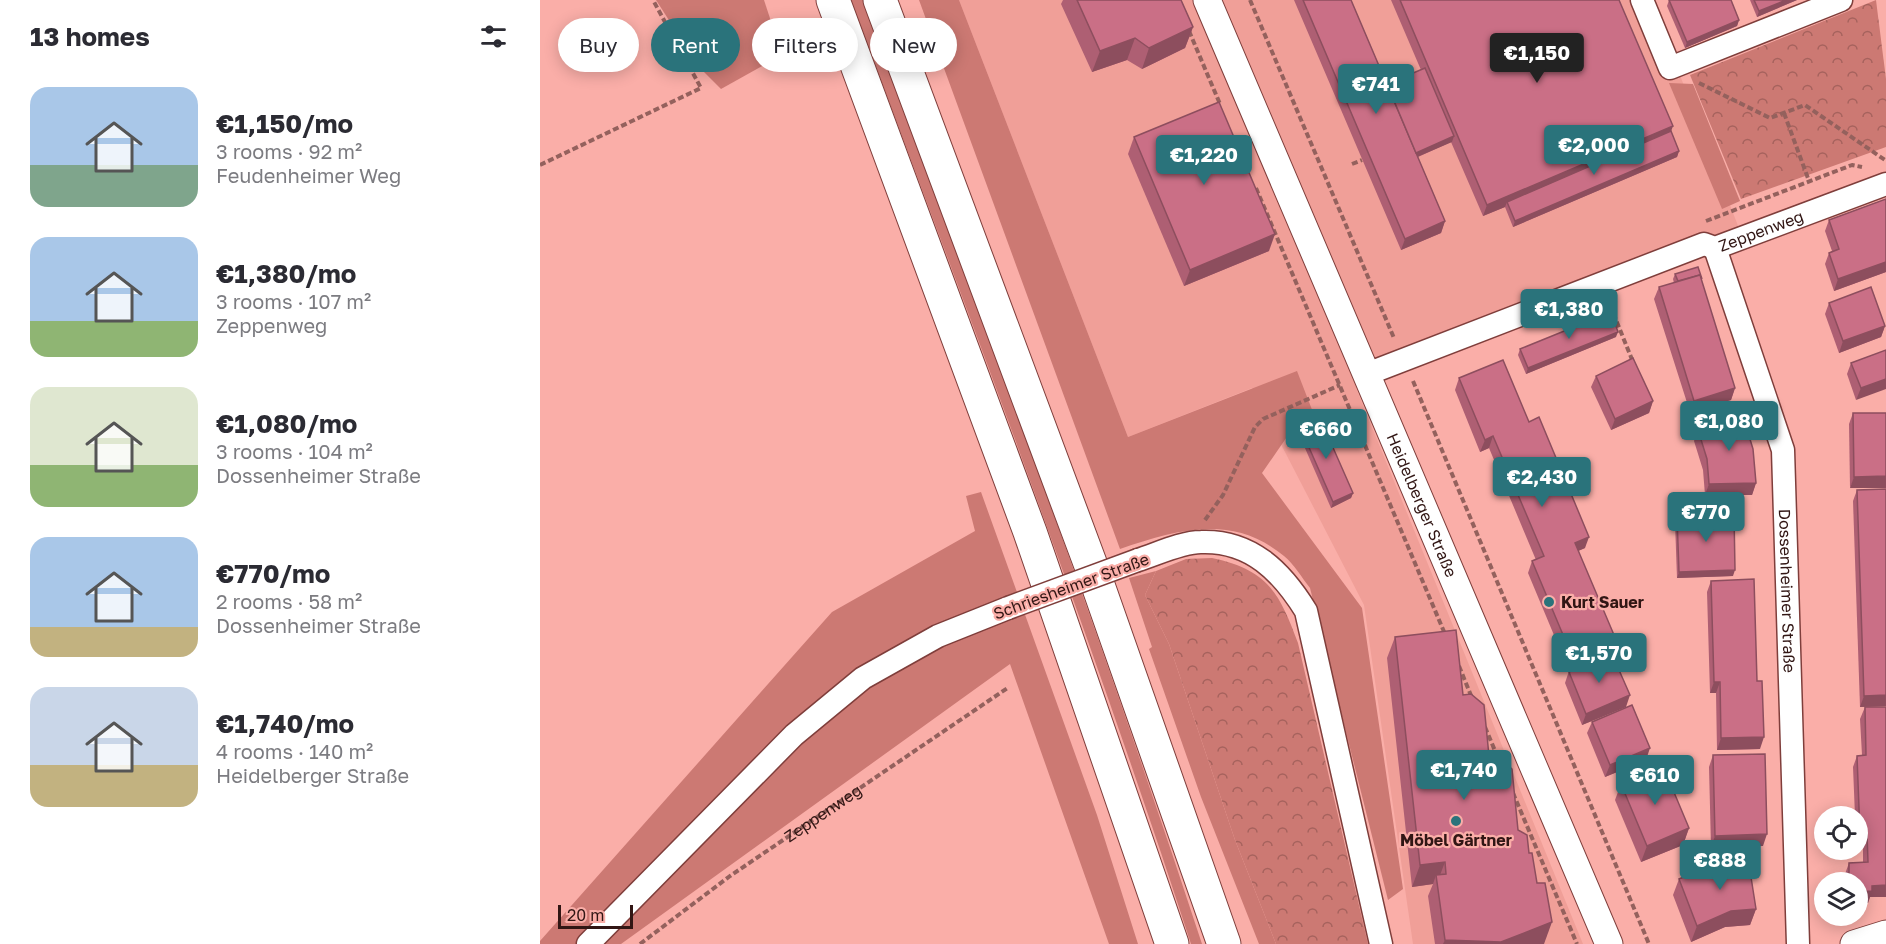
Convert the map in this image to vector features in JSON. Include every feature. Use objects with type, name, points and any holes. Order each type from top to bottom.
[{"type":"highway","points":[[833,0],[1030,532],[1172,944]]},
{"type":"highway","points":[[880,0],[1094,571],[1224,944]]},
{"type":"street","name":"Heidelberger Straße","points":[[1207,0],[1609,944]]},
{"type":"street","points":[[1642,0],[1670,68],[1841,0]]},
{"type":"street","name":"Zeppenweg","points":[[1367,374],[1600,282],[1704,244],[1715,248],[1886,184]]},
{"type":"street","name":"Dossenheimer Straße","points":[[1715,248],[1784,450],[1798,944]]},
{"type":"street","name":"Schriesheimer Straße","points":[[588,944],[794,735],[863,678],[938,636],[1138,560],[1200,541],[1231,546],[1260,558],[1287,580],[1306,611],[1381,944]]},
{"type":"street","points":[[1854,944],[1886,934]]},
{"type":"path","points":[[540,165],[701,88],[653,0]]},
{"type":"path","points":[[1250,0],[1404,359],[1649,944]]},
{"type":"path","points":[[1185,22],[1222,110]]},
{"type":"path","points":[[1670,68],[1770,118],[1805,105],[1886,160]]},
{"type":"path","points":[[1784,113],[1809,181]]},
{"type":"path","points":[[1352,164],[1362,160]]},
{"type":"path","points":[[1255,187],[1447,637]]},
{"type":"path","points":[[1600,282],[1635,368]]},
{"type":"path","points":[[1200,541],[1205,518],[1222,495],[1255,427],[1263,419],[1367,374]]},
{"type":"path","points":[[1456,659],[1475,703]]},
{"type":"path","name":"Zeppenweg","points":[[640,944],[729,876],[1009,687]]},
{"type":"path","points":[[1484,725],[1503,769]]},
{"type":"path","points":[[1512,791],[1577,944]]},
{"type":"shaded area","points":[[959,0],[1651,0],[1740,231],[1356,388],[1583,944],[1413,944],[1364,605],[1252,388],[1128,437]]},
{"type":"green space","points":[[656,0],[764,0],[770,18],[752,18],[752,72],[721,89],[704,72],[740,72],[740,18],[668,18]]},
{"type":"green space","points":[[851,0],[863,0],[870,19],[870,51],[858,18]]},
{"type":"green space","points":[[919,0],[959,0],[1128,437],[1297,371],[1316,420],[1291,431],[1262,473],[1362,608],[1403,889],[1388,900],[1310,588],[1284,556],[1244,534],[1204,529],[1162,536],[1120,549],[945,72],[957,72],[957,18],[926,18]]},
{"type":"green space","points":[[1876,0],[1886,79],[1886,147],[1741,199],[1690,75]]},
{"type":"green space","points":[[878,72],[890,72],[951,235],[1122,706],[1202,944],[1191,944],[1111,706],[983,352]]},
{"type":"green space","points":[[1669,83],[1693,84],[1740,201],[1722,209]]},
{"type":"green space","points":[[981,492],[1097,815],[1138,944],[1109,944],[1010,664],[621,944],[540,944],[540,941],[832,612],[975,531],[966,496]]},
{"type":"green space","points":[[1212,558],[1246,569],[1259,577],[1277,597],[1291,625],[1298,643],[1368,944],[1276,944],[1235,840],[1169,644],[1145,595],[1156,571],[1186,559]]},
{"type":"green space","points":[[1156,571],[1145,595],[1169,644],[1235,840],[1276,944],[1259,944],[1201,797],[1149,649],[1152,647],[1129,578]]},
{"type":"building","points":[[1077,0],[1181,0],[1193,27],[1149,48],[1135,38],[1100,51]]},
{"type":"building","points":[[1303,0],[1351,0],[1445,221],[1405,239]]},
{"type":"building","points":[[1400,0],[1619,0],[1673,126],[1487,205]]},
{"type":"building","points":[[1669,0],[1731,0],[1739,20],[1687,42]]},
{"type":"building","points":[[1754,0],[1786,0],[1759,11]]},
{"type":"building","points":[[1425,68],[1454,136],[1416,153],[1387,84]]},
{"type":"building","points":[[1219,102],[1275,234],[1190,270],[1134,137]]},
{"type":"building","points":[[1671,131],[1679,151],[1515,221],[1507,202]]},
{"type":"building","points":[[1886,199],[1886,262],[1838,279],[1829,253],[1839,249],[1829,220]]},
{"type":"building","points":[[1698,267],[1702,279],[1700,275],[1678,281],[1675,274]]},
{"type":"building","points":[[1700,275],[1735,388],[1694,401],[1659,287]]},
{"type":"building","points":[[1871,287],[1885,326],[1843,341],[1829,303]]},
{"type":"building","points":[[1611,312],[1618,332],[1528,368],[1520,349]]},
{"type":"building","points":[[1886,350],[1886,379],[1861,388],[1851,363]]},
{"type":"building","points":[[1633,358],[1653,401],[1615,419],[1596,376]]},
{"type":"building","points":[[1503,360],[1529,422],[1539,417],[1589,537],[1575,543],[1617,642],[1574,661],[1532,561],[1544,556],[1493,436],[1485,440],[1459,378]]},
{"type":"building","points":[[1742,413],[1753,449],[1756,483],[1709,484],[1707,459],[1698,430]]},
{"type":"building","points":[[1853,413],[1886,413],[1886,476],[1854,477]]},
{"type":"building","points":[[1320,418],[1353,493],[1333,502],[1300,427]]},
{"type":"building","points":[[1886,489],[1886,695],[1864,696],[1857,490]]},
{"type":"building","points":[[1734,514],[1735,570],[1679,572],[1677,516]]},
{"type":"building","points":[[1754,579],[1757,681],[1762,681],[1764,737],[1721,738],[1720,682],[1714,682],[1711,581]]},
{"type":"building","name":"Möbel Gärtner","points":[[1456,630],[1463,695],[1471,694],[1484,705],[1489,756],[1497,755],[1512,769],[1518,830],[1527,835],[1537,883],[1545,883],[1552,922],[1501,942],[1445,940],[1436,875],[1446,874],[1445,862],[1420,865],[1395,637]]},
{"type":"building","points":[[1612,654],[1630,695],[1586,714],[1569,672]]},
{"type":"building","points":[[1632,705],[1650,748],[1610,765],[1592,722]]},
{"type":"building","points":[[1865,707],[1886,707],[1886,885],[1872,886],[1872,891],[1868,891],[1868,872],[1849,872],[1849,863],[1868,862],[1868,806],[1859,806],[1857,756],[1866,755]]},
{"type":"building","points":[[1765,754],[1767,834],[1715,836],[1713,755]]},
{"type":"building","points":[[1663,766],[1689,828],[1647,846],[1621,784]]},
{"type":"building","points":[[1748,858],[1756,909],[1731,911],[1697,926],[1679,879],[1703,869],[1706,877],[1724,871],[1723,863]]},
{"type":"place","name":"Kurt Sauer","points":[[1549,602]]},
{"type":"place","name":"Möbel Gärtner","points":[[1456,821]]}]
